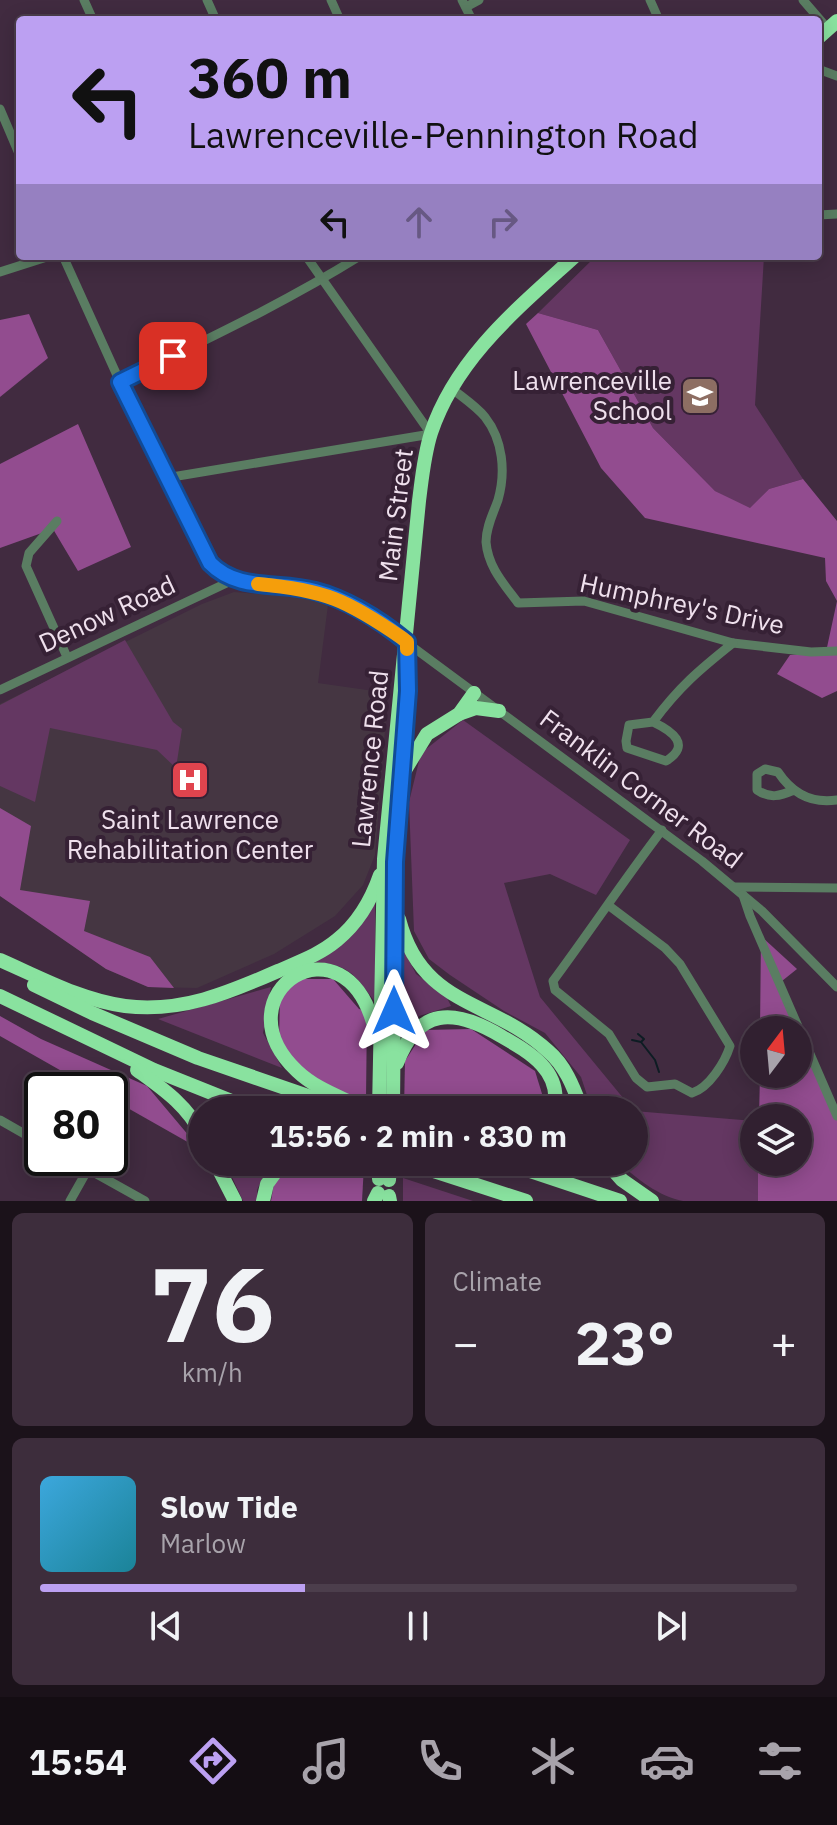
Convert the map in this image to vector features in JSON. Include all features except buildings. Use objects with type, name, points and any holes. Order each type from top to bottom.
[{"type":"highway","name":"Main Street","points":[[407,642],[419,501],[431,434],[451,388],[468,362],[571,260]]},
{"type":"highway","name":"Lawrence Road","points":[[394,1096],[390,861],[403,774],[408,691],[407,642]]},
{"type":"highway","name":"Lawrence Road","points":[[379,1096],[390,861],[407,642]]},
{"type":"highway","points":[[459,714],[474,693]]},
{"type":"highway","points":[[403,774],[427,734],[459,714],[476,708],[499,711]]},
{"type":"highway","points":[[0,963],[107,1003],[148,1007],[210,999],[311,957],[337,940],[368,904],[390,861]]},
{"type":"highway","points":[[390,861],[399,921],[416,960],[446,991],[515,1027],[549,1051],[567,1075],[576,1096]]},
{"type":"highway","points":[[0,963],[92,1013],[198,1058],[308,1096]]},
{"type":"highway","points":[[336,1096],[321,1089],[289,1064],[272,1035],[270,1017],[275,998],[286,983],[303,973],[322,970],[341,975],[353,983],[367,1001],[380,1054]]},
{"type":"highway","points":[[0,996],[111,1051],[220,1096]]},
{"type":"highway","points":[[394,1071],[406,1041],[419,1027],[443,1017],[462,1017],[494,1032],[541,1062],[554,1086],[554,1096]]},
{"type":"highway","points":[[111,1051],[188,1112]]},
{"type":"highway","points":[[222,1176],[235,1201]]},
{"type":"highway","points":[[263,1201],[271,1176]]},
{"type":"highway","points":[[444,1176],[499,1201]]},
{"type":"highway","points":[[449,1176],[526,1201]]},
{"type":"highway","points":[[545,1176],[620,1201]]},
{"type":"highway","points":[[619,1176],[652,1201]]},
{"type":"street","points":[[464,4],[479,0]]},
{"type":"street","points":[[803,0],[817,16]]},
{"type":"street","points":[[0,109],[16,147]]},
{"type":"street","points":[[0,272],[38,260]]},
{"type":"street","points":[[65,260],[120,382],[205,555],[217,570],[233,580]]},
{"type":"street","points":[[166,478],[431,434],[309,260]]},
{"type":"street","points":[[120,382],[322,280],[354,260]]},
{"type":"street","name":"Humphrey's Drive","points":[[451,388],[484,415],[495,432],[504,463],[486,543],[493,569],[518,603],[584,601],[733,643],[811,652],[837,651]]},
{"type":"street","points":[[57,521],[29,553],[26,566],[67,657]]},
{"type":"street","name":"Franklin Corner Road","points":[[233,580],[296,587],[333,596],[360,610],[662,830],[743,895],[837,987]]},
{"type":"street","name":"Denow Road","points":[[0,690],[233,580]]},
{"type":"street","points":[[653,722],[671,730],[677,738],[678,745],[673,757],[666,761],[627,748],[629,725],[653,722],[690,676],[733,643]]},
{"type":"street","points":[[794,790],[805,798],[822,802],[837,800]]},
{"type":"street","points":[[608,905],[665,948],[680,964],[730,1046],[726,1058],[701,1090],[692,1093],[675,1084],[647,1087],[636,1078],[609,1034],[555,990],[553,981],[662,830]]},
{"type":"street","points":[[734,887],[837,888]]},
{"type":"street","points":[[743,895],[837,1116]]},
{"type":"street","points":[[0,1120],[24,1134]]},
{"type":"street","points":[[70,1201],[84,1176]]},
{"type":"street","points":[[100,1176],[145,1201]]},
{"type":"shaded area","points":[[592,260],[764,260],[755,405],[803,479],[769,489],[750,509],[715,491],[653,428],[598,330],[538,313]]},
{"type":"shaded area","points":[[538,313],[598,330],[653,428],[715,491],[750,508],[769,489],[803,479],[837,521],[837,601],[826,581],[825,558],[645,518],[601,468],[526,324]]},
{"type":"shaded area","points":[[29,314],[48,358],[0,397],[0,320]]},
{"type":"shaded area","points":[[78,424],[131,547],[78,571],[53,529],[0,548],[0,464]]},
{"type":"shaded area","name":"Saint Lawrence Rehabilitation Center","points":[[234,592],[300,597],[328,605],[318,683],[388,693],[375,855],[363,885],[335,916],[274,954],[197,988],[148,987],[106,969],[0,896],[0,704],[202,604]]},
{"type":"shaded area","points":[[837,601],[837,691],[822,698],[777,674],[790,655],[826,652]]},
{"type":"shaded area","points":[[125,640],[173,722],[182,729],[176,768],[157,750],[50,728],[35,802],[0,786],[0,705]]},
{"type":"shaded area","points":[[463,720],[630,840],[596,895],[550,874],[504,883],[540,997],[621,1096],[587,1096],[581,1077],[545,1033],[504,1011],[429,959],[414,931],[409,802],[421,753]]},
{"type":"shaded area","points":[[0,808],[31,826],[20,890],[90,901],[84,931],[150,957],[174,988],[148,987],[106,969],[0,896]]},
{"type":"shaded area","points":[[375,903],[375,1002],[348,971],[332,964],[308,962]]},
{"type":"shaded area","points":[[761,936],[797,969],[777,985],[791,1016],[760,1016]]},
{"type":"shaded area","points":[[400,943],[416,974],[446,996],[451,1006],[419,1016],[399,1037]]},
{"type":"shaded area","points":[[301,979],[333,979],[359,1009],[367,1011],[366,1096],[354,1096],[314,1083],[279,1043],[280,995]]},
{"type":"shaded area","points":[[271,987],[263,1033],[282,1068],[158,1019]]},
{"type":"shaded area","points":[[0,1016],[41,1039],[115,1072],[63,1072],[0,1036]]},
{"type":"shaded area","points":[[471,1029],[535,1071],[543,1096],[404,1096],[405,1061],[425,1030]]},
{"type":"shaded area","points":[[812,1064],[837,1120],[837,1201],[758,1201],[758,1176],[812,1176],[812,1104],[759,1104],[760,1088],[812,1088]]},
{"type":"shaded area","points":[[128,1078],[147,1086],[188,1135],[188,1142],[128,1108]]},
{"type":"shaded area","points":[[648,1112],[740,1120],[740,1176],[758,1176],[758,1201],[683,1201],[657,1191],[635,1176],[648,1176]]},
{"type":"shaded area","points":[[231,1176],[264,1176],[257,1190],[258,1201],[243,1201]]},
{"type":"shaded area","points":[[281,1176],[363,1176],[362,1201],[271,1201],[274,1183]]},
{"type":"shaded area","points":[[403,1178],[473,1201],[403,1201]]},
{"type":"waterway","points":[[638,1034],[644,1039],[642,1041]]},
{"type":"waterway","points":[[632,1040],[641,1042],[655,1060],[659,1072]]},
{"type":"slow traffic","points":[[258,584],[296,587],[333,596],[402,638],[407,642],[407,649]]},
{"type":"place","name":"Lawrenceville School","points":[[700,396]]},
{"type":"place","name":"Saint Lawrence Rehabilitation Center","points":[[190,780]]},
{"type":"route","points":[[173,356],[120,382],[210,563],[233,580],[296,587],[333,596],[407,642],[408,691],[395,862],[394,1011]]}]
